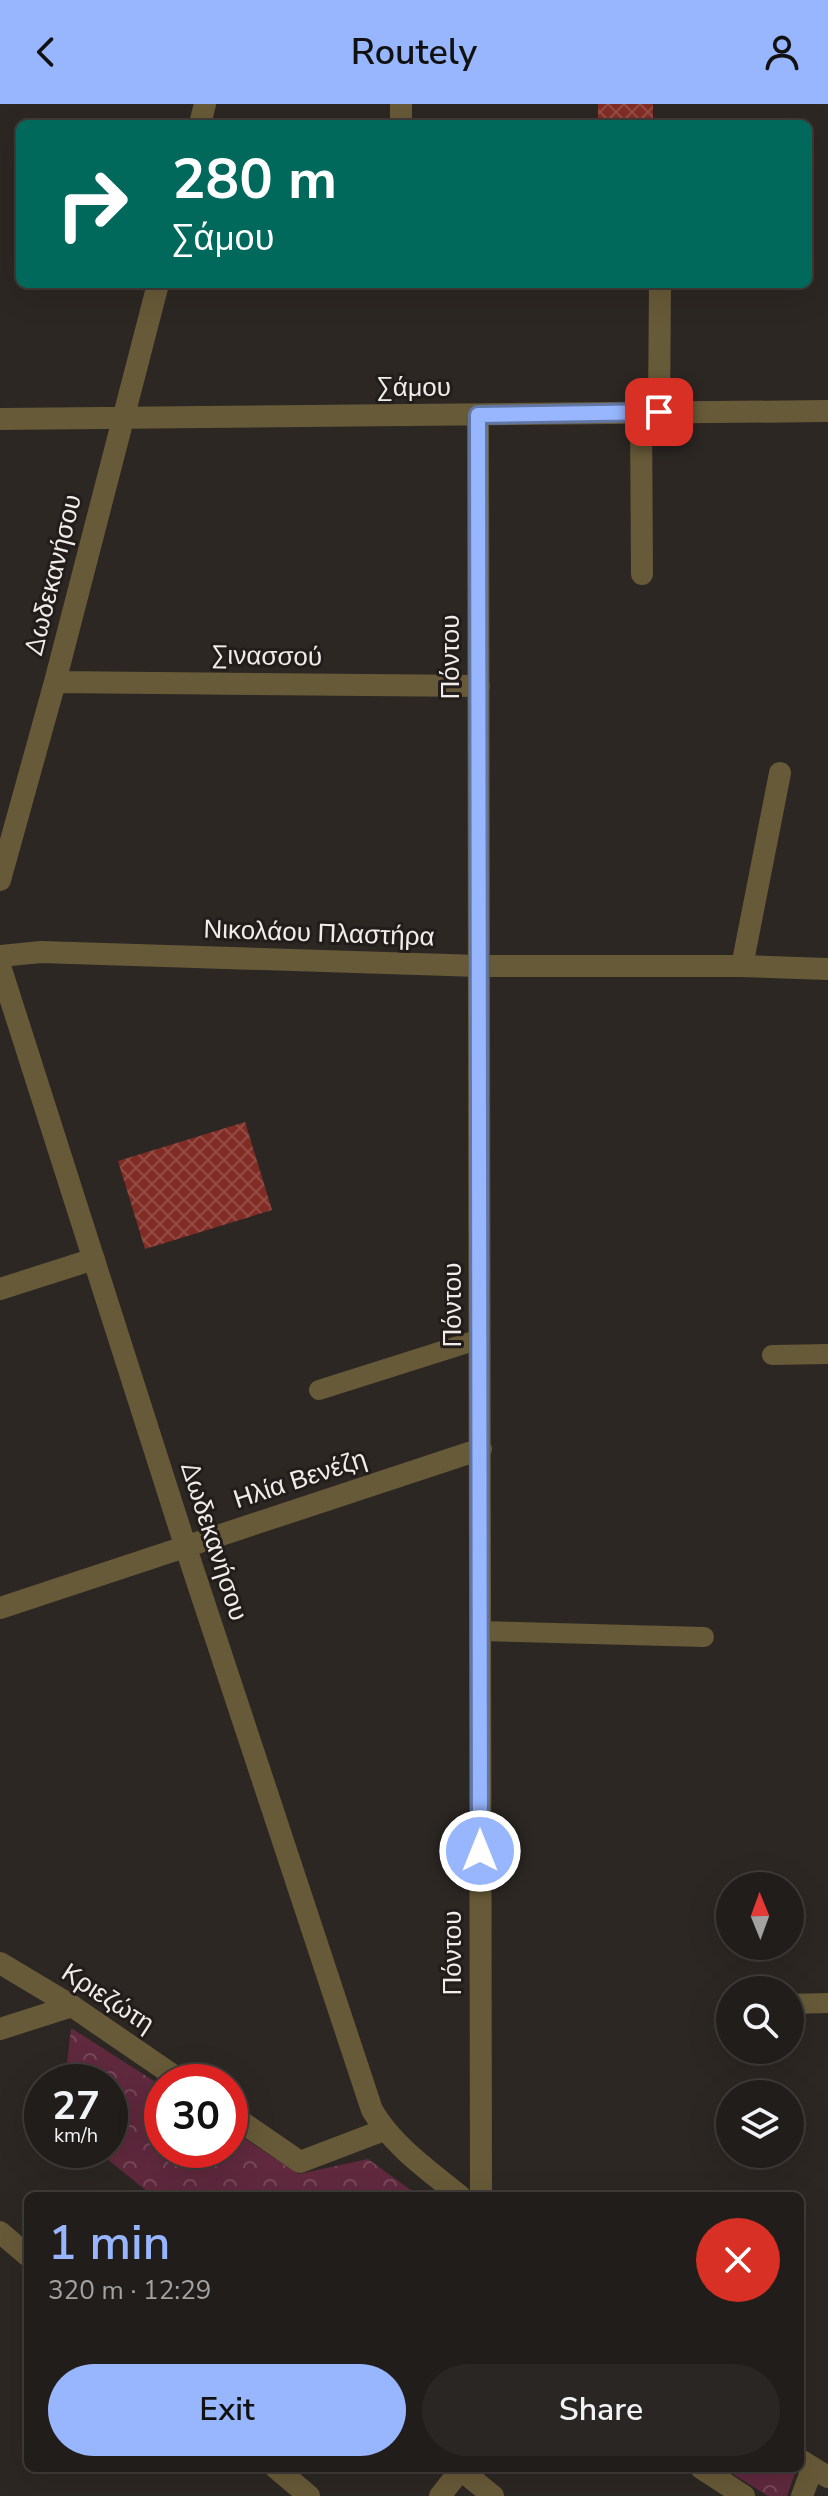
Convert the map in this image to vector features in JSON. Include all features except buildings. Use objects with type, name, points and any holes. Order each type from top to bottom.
[{"type":"street","name":"Δωδεκανήσου","points":[[0,880],[55,682],[157,288]]},
{"type":"street","points":[[642,574],[660,288]]},
{"type":"street","name":"Σάμου","points":[[0,419],[828,411]]},
{"type":"street","name":"Πόντου","points":[[478,415],[481,2192]]},
{"type":"street","name":"Σινασσού","points":[[55,682],[479,686]]},
{"type":"street","points":[[742,966],[780,773]]},
{"type":"street","name":"Νικολάου Πλαστήρα","points":[[0,956],[41,952],[479,966],[828,969]]},
{"type":"street","name":"Δωδεκανήσου","points":[[0,966],[185,1545],[372,2110],[384,2130]]},
{"type":"street","points":[[0,1289],[94,1259]]},
{"type":"street","name":"Ηλία Βενέζη","points":[[0,1608],[481,1449]]},
{"type":"street","name":"Κριεζώτη","points":[[0,1963],[72,2006],[157,2064]]},
{"type":"street","points":[[0,2029],[72,2006]]},
{"type":"street","points":[[248,2126],[300,2162],[384,2130],[455,2192]]},
{"type":"street","points":[[0,2232],[24,2253]]},
{"type":"street","points":[[802,2496],[813,2469]]},
{"type":"street","points":[[281,2472],[309,2496]]},
{"type":"street","points":[[440,2496],[460,2472]]},
{"type":"street","points":[[465,2472],[493,2496]]},
{"type":"street","points":[[707,2472],[744,2496]]},
{"type":"lane","points":[[319,1390],[480,1339]]},
{"type":"lane","points":[[772,1355],[828,1354]]},
{"type":"lane","points":[[480,1631],[704,1637]]},
{"type":"lane","points":[[804,2004],[828,2003]]},
{"type":"green space","points":[[71,2028],[127,2064],[67,2064]]},
{"type":"green space","points":[[128,2064],[144,2075],[144,2168],[248,2168],[248,2141],[299,2174],[368,2159],[413,2192],[148,2192],[118,2168],[128,2168]]},
{"type":"green space","points":[[729,2472],[795,2472],[787,2496],[768,2496]]},
{"type":"route","points":[[480,1851],[478,415],[659,412]]}]
